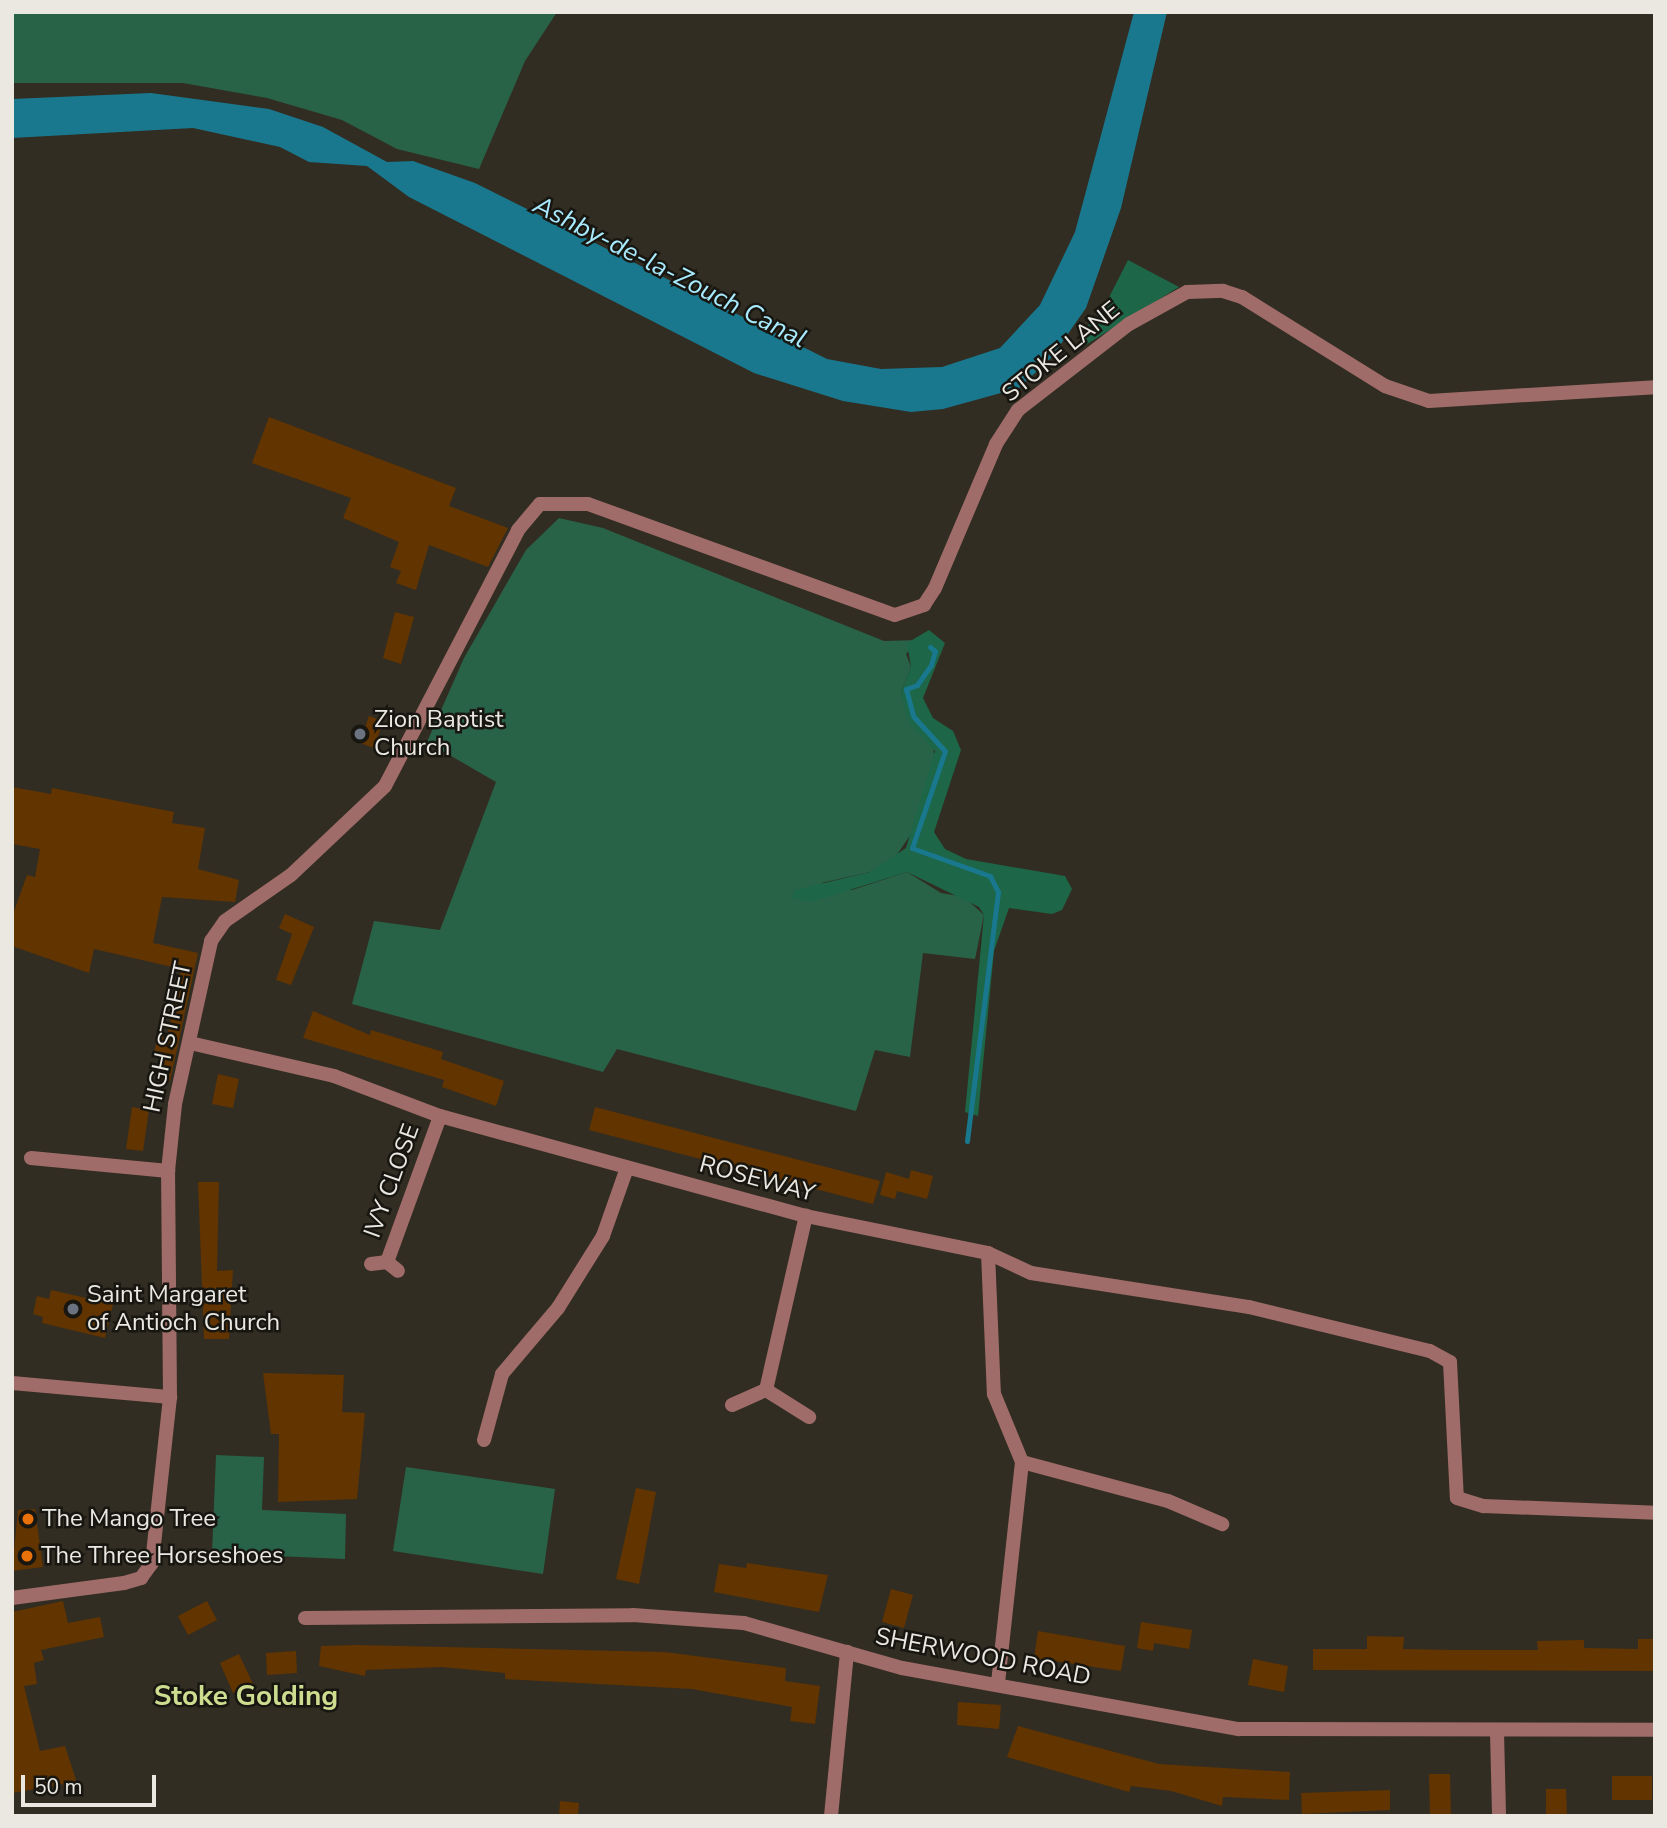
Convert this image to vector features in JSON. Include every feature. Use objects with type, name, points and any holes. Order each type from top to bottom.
[{"type":"street","name":"STOKE LANE","points":[[555,501],[600,508],[895,615],[924,605],[935,588],[996,444],[1018,410],[1129,324],[1187,292],[1223,290],[1242,297],[1385,386],[1429,401],[1655,387]]},
{"type":"street","name":"HIGH STREET","points":[[12,1598],[146,1574],[164,1484],[170,1397],[168,1171],[190,1043],[217,932],[291,875],[385,786],[518,530],[540,505],[555,501]]},
{"type":"street","name":"ROSEWAY","points":[[190,1043],[334,1076],[440,1116],[806,1216],[988,1253],[1031,1273],[1250,1307],[1450,1362],[1457,1498],[1485,1506],[1655,1513]]},
{"type":"street","name":"IVY CLOSE","points":[[371,1264],[393,1267],[440,1116]]},
{"type":"street","points":[[31,1158],[168,1171]]},
{"type":"street","points":[[484,1440],[502,1374],[558,1308],[603,1236],[627,1168]]},
{"type":"street","points":[[766,1390],[806,1216]]},
{"type":"street","points":[[988,1253],[994,1394],[1022,1462],[998,1682]]},
{"type":"street","points":[[12,1383],[170,1397]]},
{"type":"street","points":[[732,1405],[766,1390]]},
{"type":"street","points":[[766,1390],[809,1417]]},
{"type":"street","points":[[1022,1462],[1168,1501],[1222,1524]]},
{"type":"street","name":"SHERWOOD ROAD","points":[[305,1618],[633,1615],[744,1623],[902,1668],[998,1682],[1239,1729],[1497,1732],[1655,1730]]},
{"type":"street","points":[[831,1816],[847,1652]]},
{"type":"street","points":[[1497,1732],[1499,1816]]},
{"type":"green space","points":[[12,12],[557,12],[525,61],[479,169],[397,149],[342,120],[267,98],[183,83],[12,83]]},
{"type":"green space","points":[[1128,260],[1179,287],[1084,346],[1084,329],[1101,313]]},
{"type":"green space","points":[[559,518],[603,528],[884,641],[919,640],[906,654],[911,667],[901,693],[922,736],[933,744],[935,764],[913,831],[894,859],[870,872],[821,883],[852,890],[907,872],[941,893],[964,897],[984,915],[975,959],[923,953],[910,1057],[875,1050],[856,1111],[617,1049],[603,1072],[352,1004],[374,921],[440,930],[496,782],[427,742],[464,658],[526,550]]},
{"type":"green space","points":[[929,630],[945,643],[923,698],[933,718],[953,731],[961,750],[934,832],[945,849],[966,859],[1065,876],[1072,889],[1062,910],[1052,914],[1009,908],[994,951],[978,1116],[965,1112],[984,915],[979,907],[907,872],[811,902],[791,898],[795,890],[870,872],[906,848],[935,751],[909,723],[901,693],[911,667],[907,643]]},
{"type":"green space","points":[[216,1455],[264,1457],[262,1510],[346,1514],[345,1559],[212,1553]]},
{"type":"green space","points":[[406,1467],[555,1489],[543,1574],[393,1551]]},
{"type":"water","points":[[1134,12],[1167,12],[1121,208],[1086,308],[1051,358],[1019,388],[943,409],[911,412],[843,401],[754,373],[409,197],[367,166],[309,162],[280,147],[193,128],[12,138],[12,99],[151,93],[269,109],[323,127],[387,162],[413,161],[475,183],[827,359],[881,369],[942,367],[1000,348],[1040,305],[1075,232]]},
{"type":"building","points":[[269,417],[456,488],[449,506],[508,528],[488,567],[429,545],[416,590],[396,583],[401,571],[390,567],[399,542],[343,518],[351,498],[252,463]]},
{"type":"building","points":[[395,612],[414,617],[401,664],[383,658]]},
{"type":"building","name":"Zion Baptist Church","points":[[369,716],[383,721],[374,748],[360,743]]},
{"type":"building","points":[[12,787],[51,794],[52,788],[174,812],[172,823],[205,828],[198,869],[239,880],[235,902],[162,897],[153,943],[198,953],[170,1081],[159,1079],[164,1056],[154,1053],[158,1036],[167,1038],[181,969],[94,949],[89,973],[12,946],[12,917],[27,875],[35,877],[40,849],[12,844]]},
{"type":"building","points":[[285,914],[314,927],[291,985],[276,980],[292,934],[279,928]]},
{"type":"building","points":[[313,1011],[370,1035],[371,1030],[443,1052],[441,1059],[504,1081],[496,1106],[442,1087],[444,1080],[303,1038]]},
{"type":"building","points":[[218,1074],[239,1079],[233,1108],[212,1104]]},
{"type":"building","points":[[132,1107],[149,1110],[143,1151],[126,1149]]},
{"type":"building","points":[[595,1107],[880,1181],[873,1204],[589,1130]]},
{"type":"building","points":[[911,1170],[933,1176],[927,1199],[897,1191],[895,1199],[880,1195],[886,1172],[909,1179]]},
{"type":"building","points":[[198,1182],[219,1182],[217,1271],[233,1270],[229,1339],[204,1339]]},
{"type":"building","name":"Saint Margaret of Antioch Church","points":[[51,1290],[113,1304],[105,1338],[42,1323],[43,1317],[33,1314],[37,1296],[49,1299]]},
{"type":"building","points":[[263,1373],[344,1375],[342,1412],[365,1413],[357,1499],[278,1502],[279,1434],[271,1434]]},
{"type":"building","points":[[636,1488],[656,1492],[639,1584],[616,1579]]},
{"type":"building","points":[[35,1509],[43,1567],[12,1571],[18,1510]]},
{"type":"building","points":[[747,1563],[828,1575],[819,1612],[714,1592],[719,1564],[746,1568]]},
{"type":"building","points":[[891,1589],[913,1595],[904,1628],[882,1622]]},
{"type":"building","points":[[63,1601],[68,1623],[100,1617],[104,1637],[41,1650],[44,1660],[34,1663],[37,1684],[24,1686],[40,1751],[65,1746],[80,1792],[65,1795],[63,1784],[12,1793],[12,1612]]},
{"type":"building","points":[[207,1601],[217,1620],[188,1635],[178,1616]]},
{"type":"building","points":[[1141,1622],[1192,1630],[1189,1649],[1154,1643],[1153,1651],[1137,1648]]},
{"type":"building","points":[[1038,1631],[1125,1646],[1121,1671],[1034,1658]]},
{"type":"building","points":[[1367,1636],[1404,1637],[1403,1649],[1454,1650],[1538,1650],[1537,1641],[1584,1640],[1584,1648],[1638,1649],[1638,1639],[1655,1639],[1655,1671],[1313,1670],[1313,1649],[1367,1649]]},
{"type":"building","points":[[321,1646],[665,1652],[786,1668],[785,1681],[820,1686],[815,1724],[790,1721],[792,1707],[692,1689],[505,1679],[505,1673],[442,1667],[366,1670],[365,1676],[319,1666]]},
{"type":"building","points":[[296,1651],[297,1673],[267,1675],[266,1653]]},
{"type":"building","points":[[239,1654],[253,1684],[233,1693],[220,1663]]},
{"type":"building","points":[[1253,1659],[1288,1666],[1284,1692],[1248,1685]]},
{"type":"building","points":[[958,1702],[1001,1705],[999,1729],[957,1725]]},
{"type":"building","points":[[1018,1726],[1159,1764],[1290,1772],[1289,1800],[1223,1797],[1222,1806],[1171,1791],[1131,1786],[1129,1792],[1007,1757]]},
{"type":"building","points":[[1429,1774],[1450,1774],[1451,1816],[1430,1816]]},
{"type":"building","points":[[1612,1776],[1652,1776],[1652,1800],[1612,1800]]},
{"type":"building","points":[[1546,1789],[1566,1789],[1567,1816],[1546,1816]]},
{"type":"building","points":[[1390,1790],[1390,1810],[1302,1814],[1301,1793]]},
{"type":"building","points":[[560,1801],[579,1803],[578,1816],[559,1816]]},
{"type":"waterway","points":[[930,647],[935,651],[931,665],[917,685],[906,689],[913,716],[945,751],[912,848],[990,876],[998,892],[967,1141]]},
{"type":"place","name":"Zion Baptist Church","points":[[360,734]]},
{"type":"place","name":"Saint Margaret of Antioch Church","points":[[73,1309]]},
{"type":"place","name":"The Mango Tree","points":[[28,1519]]},
{"type":"place","name":"The Three Horseshoes","points":[[27,1556]]},
{"type":"district","name":"Stoke Golding","points":[[246,1696]]},
{"type":"water label","name":"Ashby-de-la-Zouch Canal","points":[[670,272]]}]
